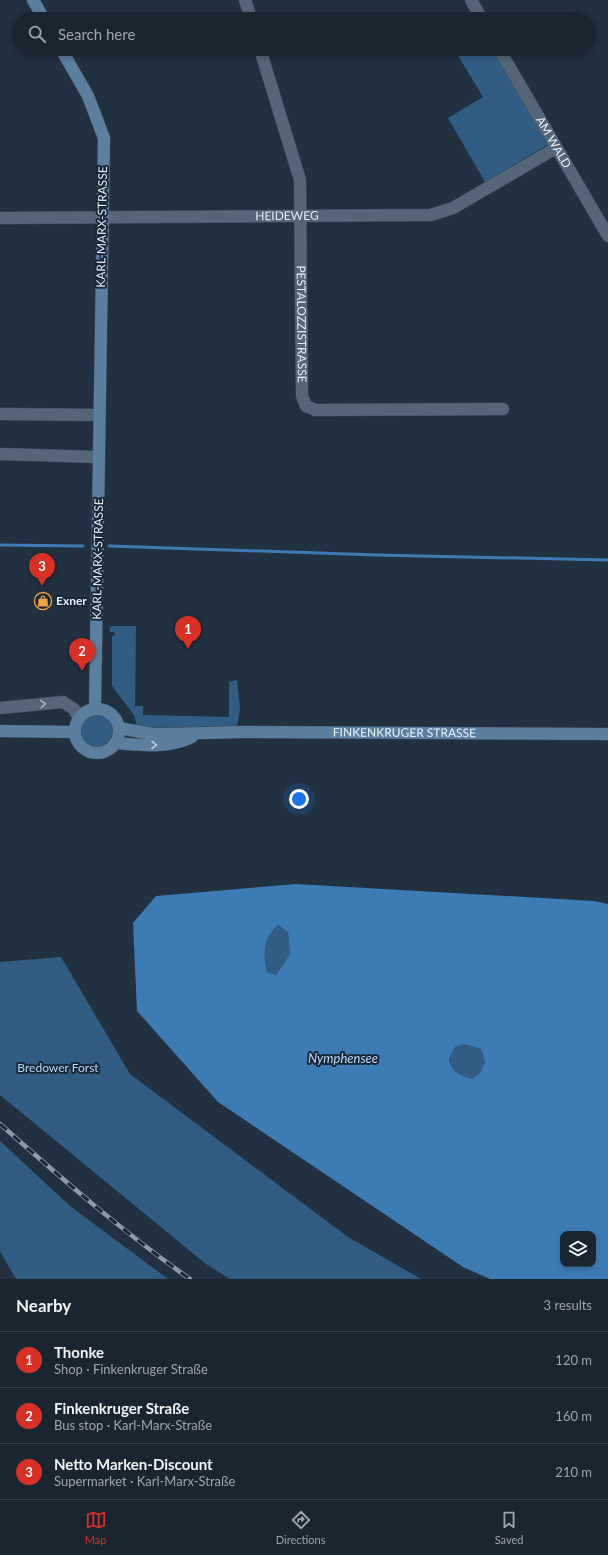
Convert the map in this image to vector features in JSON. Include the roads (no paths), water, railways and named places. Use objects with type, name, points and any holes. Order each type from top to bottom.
[{"type":"main road","points":[[33,0],[40,12]]},
{"type":"main road","name":"KARL-MARX-STRASSE","points":[[65,56],[88,96],[104,138],[95,709]]},
{"type":"main road","points":[[95,709],[106,711],[111,714],[115,718],[119,728],[115,743],[105,751],[91,752],[78,742],[74,732],[78,718],[86,712],[95,709]]},
{"type":"main road","name":"FINKENKRUGER STRASSE","points":[[119,728],[152,734],[608,734]]},
{"type":"main road","points":[[0,731],[74,732]]},
{"type":"main road","name":"FINKENKRUGER STRASSE","points":[[115,743],[157,746],[169,745],[200,733]]},
{"type":"street","points":[[245,0],[249,12]]},
{"type":"street","points":[[471,0],[478,12]]},
{"type":"street","name":"PESTALOZZISTRASSE","points":[[262,56],[300,180],[302,217],[302,396],[306,406],[320,410],[503,409]]},
{"type":"street","name":"AM WALD","points":[[503,56],[608,236]]},
{"type":"street","name":"HEIDEWEG","points":[[0,218],[420,216],[440,213],[453,208],[556,148]]},
{"type":"street","points":[[0,414],[100,415]]},
{"type":"street","points":[[0,454],[99,457]]},
{"type":"street","points":[[2,708],[63,702],[74,709],[78,718]]},
{"type":"water","name":"Nymphensee","points":[[296,884],[594,901],[608,904],[608,1279],[490,1279],[463,1267],[218,1102],[137,1011],[133,923],[156,896]],"holes":[[[278,925],[288,932],[290,954],[276,975],[267,972],[265,947],[269,935]],[[464,1044],[481,1049],[485,1062],[480,1073],[472,1079],[454,1070],[449,1059],[455,1047]]]},
{"type":"waterway","points":[[0,545],[83,546]]},
{"type":"waterway","points":[[109,546],[377,555],[608,560]]},
{"type":"railway","points":[[0,1124],[117,1224],[190,1279]]},
{"type":"place","name":"Netto Marken-Discount","points":[[42,586]]},
{"type":"place","name":"Exner","points":[[43,601]]},
{"type":"place","name":"Thonke","points":[[188,649]]},
{"type":"place","name":"Finkenkruger Straße","points":[[82,671]]},
{"type":"park label","name":"Bredower Forst","points":[[58,1068]]}]
